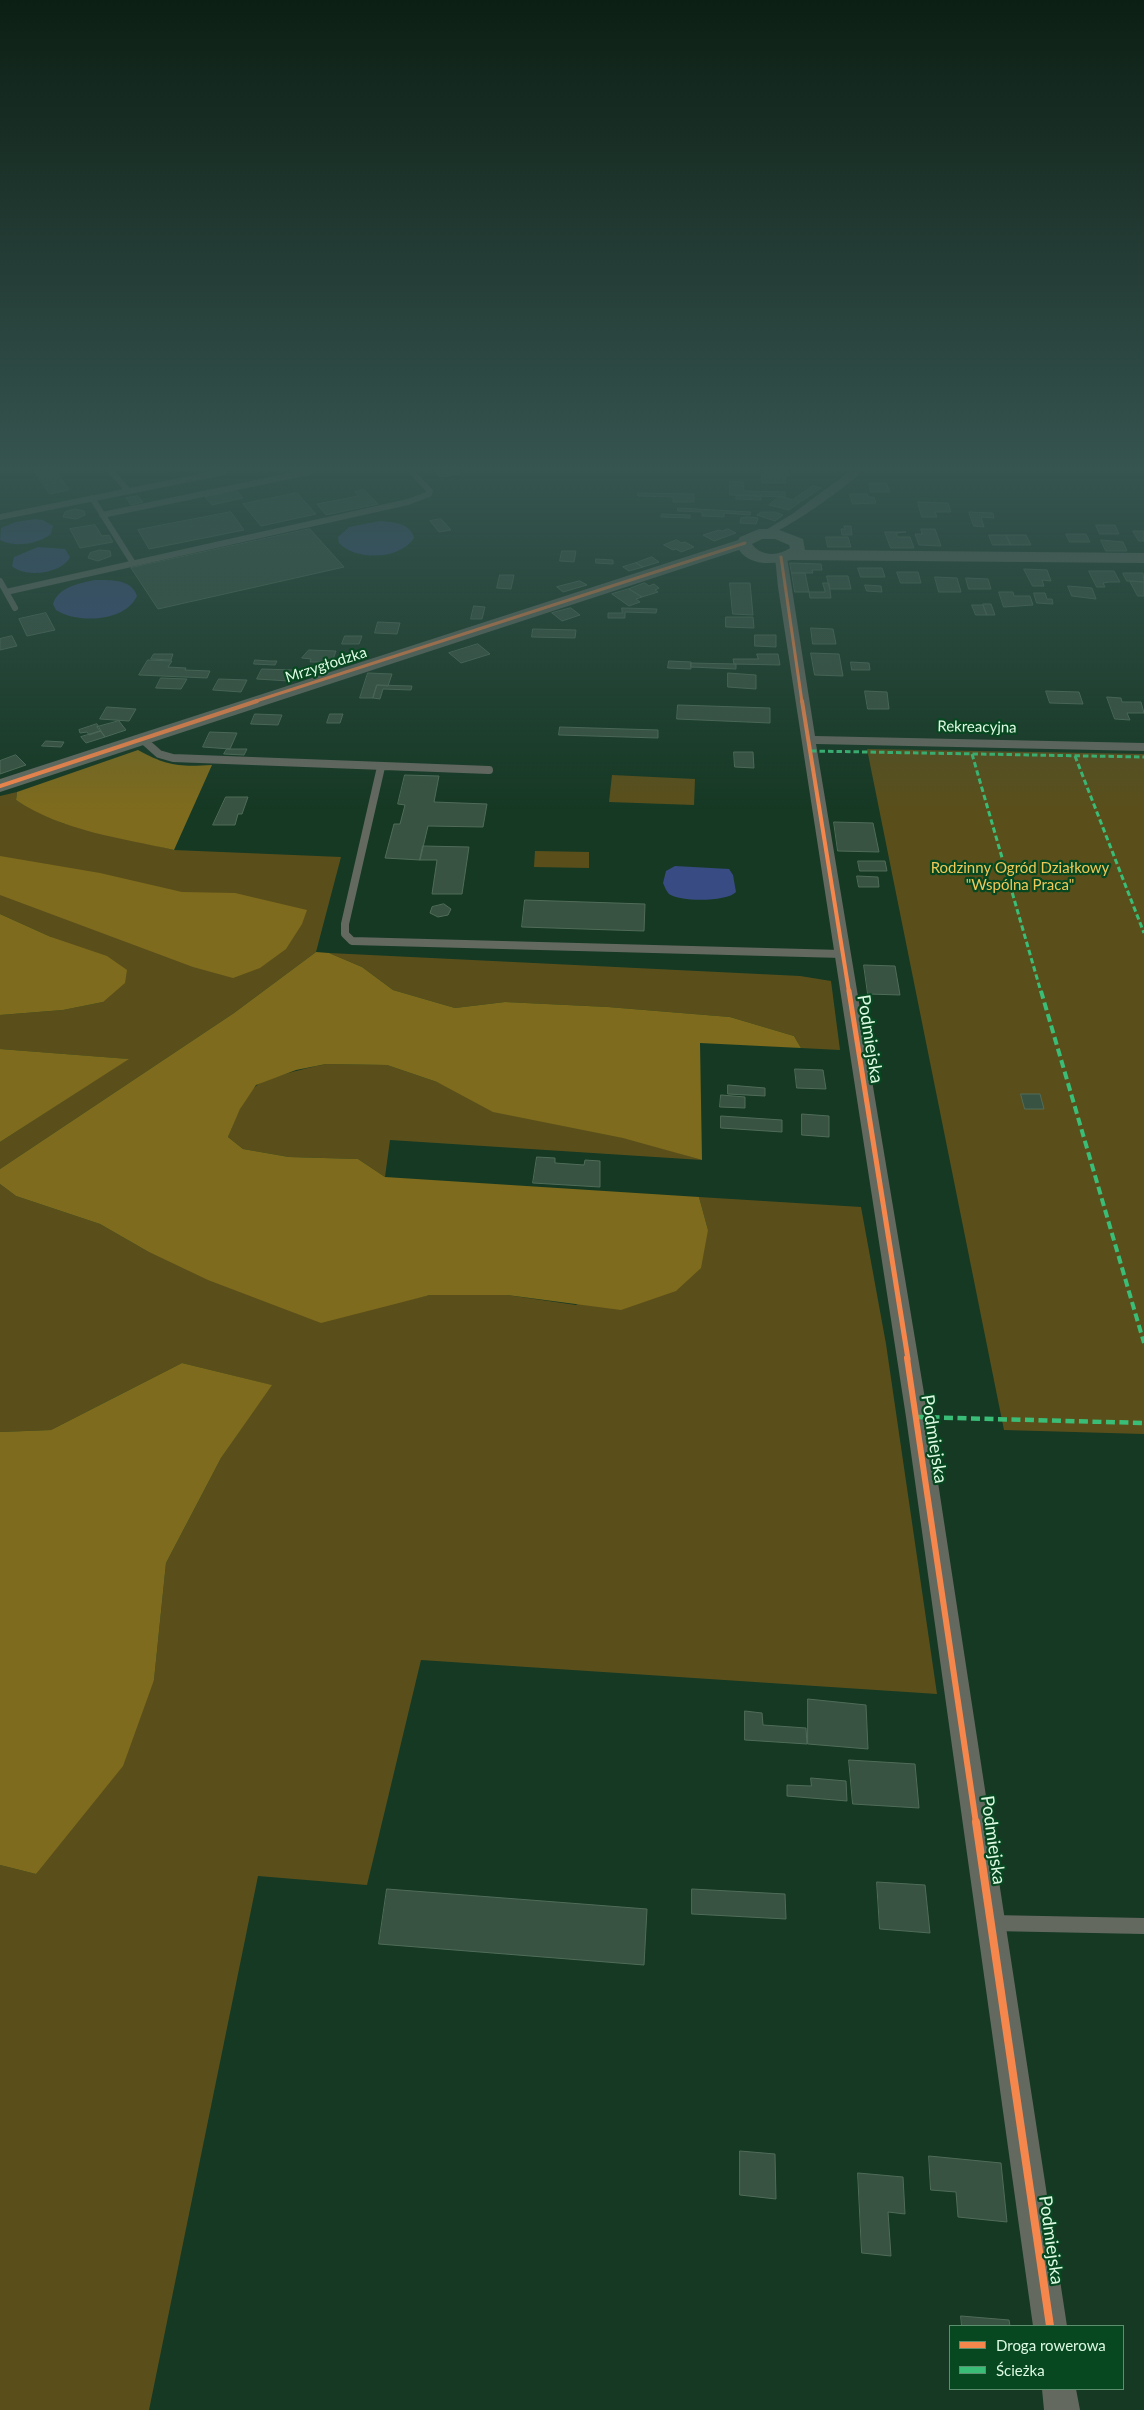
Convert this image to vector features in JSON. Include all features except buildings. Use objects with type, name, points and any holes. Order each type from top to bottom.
[{"type":"street","name":"Mrzygłodzka","points":[[0,786],[141,738],[616,584]]},
{"type":"street","name":"Podmiejska","points":[[784,587],[917,1417],[1050,2325]]},
{"type":"street","name":"Rekreacyjna","points":[[810,740],[1144,747]]},
{"type":"street","points":[[1059,2390],[1062,2410]]},
{"type":"lane","points":[[2,584],[14,608]]},
{"type":"lane","points":[[6,592],[39,584]]},
{"type":"lane","points":[[141,738],[158,754],[173,758],[489,770]]},
{"type":"lane","points":[[381,767],[345,924],[344,933],[352,941],[842,954]]},
{"type":"lane","points":[[991,1923],[1144,1926]]},
{"type":"green space","name":"Rodzinny Ogród Działkowy \"Wspólna Praca\"","points":[[867,749],[1144,754],[1144,1434],[1004,1430]]},
{"type":"green space","points":[[612,775],[695,779],[694,805],[609,802]]},
{"type":"green space","points":[[17,792],[16,800],[62,823],[174,850],[341,857],[316,952],[234,1013],[0,1169],[0,1142],[128,1059],[0,1049],[0,1015],[63,1010],[103,1002],[51,937],[0,914],[0,796]]},
{"type":"green space","points":[[535,851],[589,852],[589,868],[534,867]]},
{"type":"green space","points":[[329,953],[800,976],[831,981],[840,1050],[801,1048],[794,1036],[730,1017],[608,1007],[505,1002],[455,1008],[393,990],[362,967]]},
{"type":"green space","points":[[326,1064],[387,1065],[437,1082],[702,1160],[390,1140],[385,1177],[358,1159],[289,1157],[243,1149],[228,1137],[243,1103],[256,1086],[279,1076]]},
{"type":"green space","points":[[0,1184],[16,1196],[100,1224],[147,1251],[381,1306],[430,1295],[507,1295],[576,1305],[708,1230],[699,1197],[861,1207],[886,1344],[937,1694],[421,1660],[367,1885],[258,1876],[149,2410],[0,2410],[0,1865],[36,1874],[154,1680],[166,1563],[221,1458],[271,1385],[182,1363],[51,1430],[0,1432]]},
{"type":"shaded area","points":[[138,750],[173,764],[191,766],[212,765],[174,850],[72,826],[34,811],[16,800],[17,792]]},
{"type":"shaded area","points":[[0,856],[100,873],[182,892],[235,893],[307,910],[302,924],[286,949],[260,968],[233,978],[193,967],[0,895]]},
{"type":"shaded area","points":[[0,914],[51,937],[107,956],[127,970],[125,983],[103,1002],[63,1010],[0,1015]]},
{"type":"shaded area","points":[[316,952],[329,953],[362,967],[393,990],[455,1008],[505,1002],[608,1007],[730,1017],[794,1036],[801,1048],[700,1043],[702,1160],[623,1138],[493,1112],[437,1082],[387,1065],[326,1064],[296,1070],[256,1085],[240,1109],[228,1137],[243,1149],[289,1157],[358,1159],[385,1177],[699,1197],[708,1230],[701,1268],[676,1291],[621,1310],[507,1295],[430,1295],[321,1323],[208,1280],[147,1251],[100,1224],[16,1196],[0,1184],[0,1169],[234,1013]]},
{"type":"shaded area","points":[[0,1049],[129,1059],[0,1142]]},
{"type":"shaded area","points":[[182,1363],[272,1385],[221,1458],[166,1563],[154,1680],[123,1766],[36,1874],[0,1865],[0,1432],[51,1430]]},
{"type":"water","points":[[78,584],[127,584],[134,590],[137,596],[131,605],[112,616],[88,619],[56,610],[53,604],[56,598],[70,587]]},
{"type":"water","points":[[675,866],[729,869],[733,875],[736,892],[723,898],[703,900],[675,897],[668,893],[663,883],[666,871]]},
{"type":"marked path","points":[[811,751],[1144,757]]},
{"type":"marked path","points":[[972,754],[1144,1343]]},
{"type":"marked path","points":[[1075,756],[1144,933]]},
{"type":"marked path","points":[[917,1417],[1144,1423]]},
{"type":"cycle path","points":[[0,786],[105,750],[617,584]]},
{"type":"cycle path","points":[[784,584],[917,1417],[1050,2325]]}]
